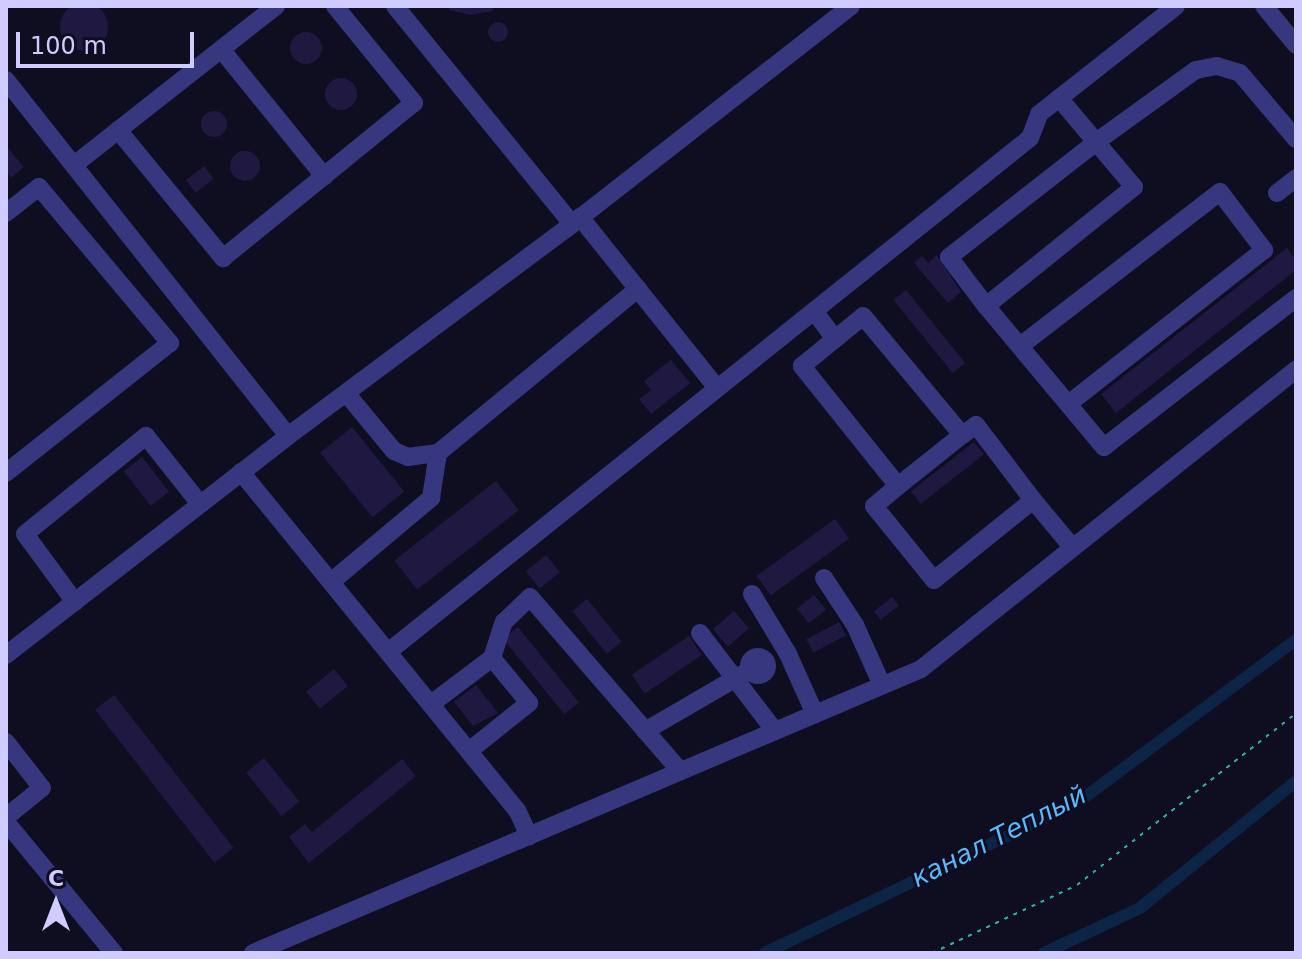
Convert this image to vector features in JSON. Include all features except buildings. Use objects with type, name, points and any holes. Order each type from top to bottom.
[{"type":"lane","points":[[74,165],[276,6]]},
{"type":"lane","points":[[118,130],[223,258],[414,103],[335,6]]},
{"type":"lane","points":[[395,6],[576,221],[638,289],[717,388]]},
{"type":"lane","points":[[6,655],[288,436],[576,221],[851,6]]},
{"type":"lane","points":[[388,652],[1030,138],[1039,114],[1176,6]]},
{"type":"lane","points":[[1264,6],[1296,45]]},
{"type":"lane","points":[[221,49],[324,176]]},
{"type":"lane","points":[[1296,139],[1240,73],[1217,66],[1196,70],[1096,142],[949,257],[1104,447],[1296,298]]},
{"type":"lane","points":[[6,80],[288,436]]},
{"type":"lane","points":[[986,306],[1134,187],[1059,98]]},
{"type":"lane","points":[[1277,193],[1296,178]]},
{"type":"lane","points":[[6,213],[39,187],[170,343],[6,473]]},
{"type":"lane","points":[[1020,346],[1220,192],[1264,250],[1068,404]]},
{"type":"lane","points":[[346,393],[394,451],[408,457],[438,453],[638,289]]},
{"type":"lane","points":[[814,311],[835,339]]},
{"type":"lane","points":[[898,486],[802,366],[863,316],[962,435]]},
{"type":"lane","points":[[253,953],[921,669],[1296,370]]},
{"type":"lane","points":[[1033,500],[934,580],[874,506],[976,425],[1073,548]]},
{"type":"lane","points":[[75,602],[25,534],[146,436],[200,504]]},
{"type":"lane","points":[[331,582],[431,498],[438,453]]},
{"type":"lane","points":[[241,472],[517,810],[529,836]]},
{"type":"lane","points":[[824,578],[855,625],[882,685]]},
{"type":"lane","points":[[752,594],[815,714]]},
{"type":"lane","points":[[431,704],[492,658],[504,622],[530,597],[680,771]]},
{"type":"lane","points":[[700,633],[743,674],[775,731]]},
{"type":"lane","points":[[469,751],[529,703],[492,658]]},
{"type":"lane","points":[[645,731],[743,674]]},
{"type":"lane","points":[[6,742],[42,788],[6,820],[114,953]]},
{"type":"path","points":[[932,953],[1077,885],[1296,713]]},
{"type":"waterway","name":"канал Теплый","points":[[765,953],[1081,800],[1296,640]]},
{"type":"waterway","name":"канал Теплый","points":[[1044,953],[1140,908],[1296,781]]}]
